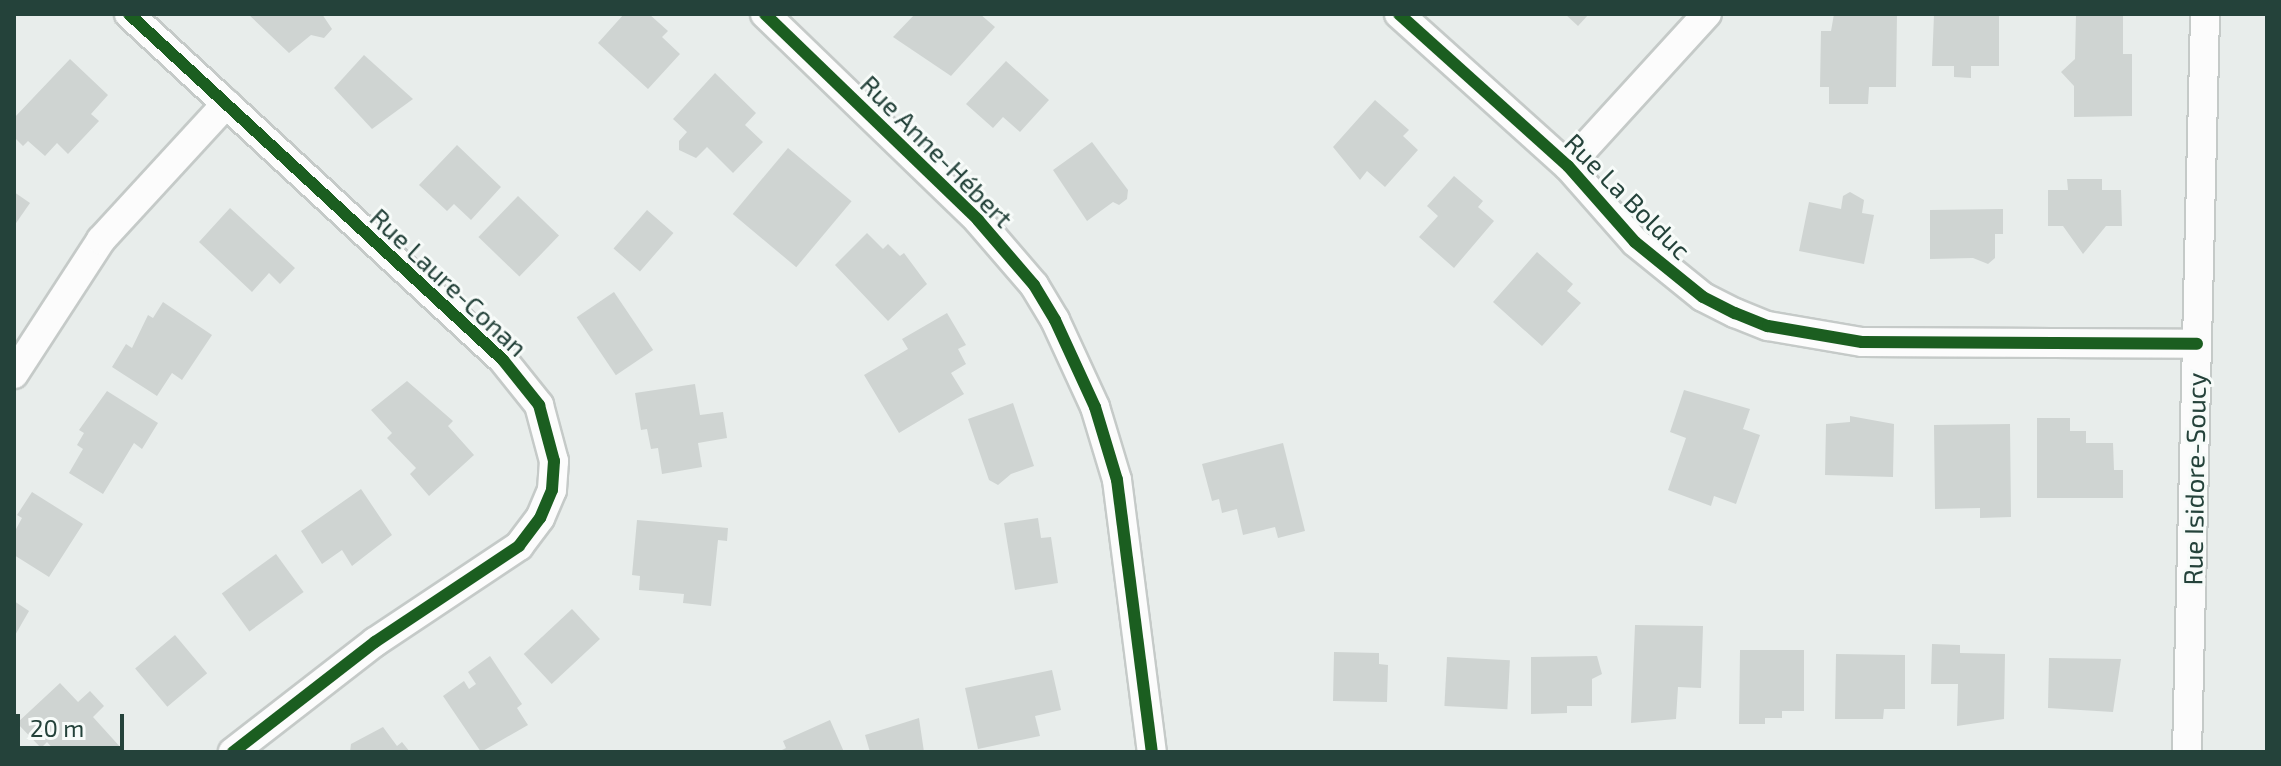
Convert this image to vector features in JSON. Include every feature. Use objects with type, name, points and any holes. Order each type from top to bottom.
[{"type":"street","name":"Rue Laure-Conan","points":[[129,14],[503,360],[539,405],[554,461],[546,504],[519,546],[375,642],[233,752]]},
{"type":"street","name":"Rue Anne-Hébert","points":[[765,14],[969,210],[1034,285],[1055,320],[1095,407],[1117,480],[1152,752]]},
{"type":"street","name":"Rue La Bolduc","points":[[1399,14],[1568,166],[1660,263],[1703,297],[1768,326],[1862,342],[2197,344]]},
{"type":"street","points":[[1568,166],[1707,14]]},
{"type":"street","name":"Rue Isidore-Soucy","points":[[2187,752],[2205,14]]},
{"type":"street","points":[[14,374],[101,240],[226,104]]},
{"type":"building","points":[[248,14],[322,14],[332,29],[324,38],[311,35],[289,53]]},
{"type":"building","points":[[624,14],[649,14],[668,31],[662,37],[680,54],[648,89],[598,43]]},
{"type":"building","points":[[915,14],[980,14],[995,27],[951,76],[893,37]]},
{"type":"building","points":[[1565,14],[1589,14],[1578,26]]},
{"type":"building","points":[[1834,14],[1897,14],[1896,87],[1869,87],[1868,104],[1829,104],[1829,87],[1820,87],[1821,31],[1831,31]]},
{"type":"building","points":[[1934,14],[1999,14],[1999,66],[1971,66],[1971,78],[1954,77],[1954,66],[1932,66]]},
{"type":"building","points":[[2076,14],[2123,14],[2123,54],[2132,54],[2132,116],[2074,117],[2074,86],[2061,72],[2075,59]]},
{"type":"building","points":[[364,55],[413,99],[372,129],[334,88]]},
{"type":"building","points":[[70,59],[108,95],[91,114],[99,121],[68,154],[57,143],[45,156],[28,141],[23,146],[14,137],[14,118]]},
{"type":"building","points":[[1006,61],[1049,100],[1020,132],[1003,117],[993,128],[966,104]]},
{"type":"building","points":[[715,73],[756,113],[745,125],[763,142],[733,173],[707,147],[696,158],[679,150],[679,141],[687,132],[673,119]]},
{"type":"building","points":[[1375,100],[1409,130],[1403,136],[1418,150],[1385,187],[1367,171],[1360,180],[1333,147]]},
{"type":"building","points":[[1092,142],[1128,190],[1127,199],[1119,205],[1113,202],[1087,221],[1053,170]]},
{"type":"building","points":[[457,145],[501,187],[471,220],[454,204],[447,211],[419,185]]},
{"type":"building","points":[[788,148],[852,201],[796,267],[733,214]]},
{"type":"building","points":[[1454,176],[1483,201],[1478,207],[1494,221],[1454,268],[1419,237],[1438,216],[1427,206]]},
{"type":"building","points":[[2067,179],[2102,179],[2102,190],[2121,190],[2122,226],[2106,226],[2083,254],[2063,226],[2048,226],[2048,190],[2068,190]]},
{"type":"building","points":[[14,192],[30,203],[14,226]]},
{"type":"building","points":[[1850,192],[1864,200],[1862,213],[1874,215],[1864,264],[1799,251],[1809,202],[1841,209],[1843,196]]},
{"type":"building","points":[[518,196],[559,236],[519,277],[478,237]]},
{"type":"building","points":[[230,208],[295,268],[280,284],[269,273],[252,292],[199,242]]},
{"type":"building","points":[[2003,209],[2003,234],[1995,234],[1995,258],[1988,264],[1973,258],[1930,259],[1930,210]]},
{"type":"building","points":[[647,210],[673,233],[640,271],[614,248]]},
{"type":"building","points":[[867,233],[883,249],[888,244],[900,256],[904,253],[927,284],[888,321],[835,265]]},
{"type":"building","points":[[1537,252],[1573,284],[1567,291],[1581,303],[1542,346],[1493,302]]},
{"type":"building","points":[[614,292],[653,350],[616,375],[577,317]]},
{"type":"building","points":[[163,302],[212,335],[182,380],[172,373],[157,396],[112,367],[126,344],[132,348],[148,315],[153,318]]},
{"type":"building","points":[[947,313],[966,345],[958,349],[966,364],[951,373],[964,394],[899,433],[864,375],[908,349],[902,339]]},
{"type":"building","points":[[407,381],[453,421],[448,426],[474,455],[429,496],[410,474],[416,468],[387,438],[392,433],[371,410]]},
{"type":"building","points":[[695,384],[700,415],[723,412],[727,438],[698,443],[702,467],[662,474],[658,448],[651,449],[647,429],[641,430],[635,393]]},
{"type":"building","points":[[1684,390],[1750,409],[1743,429],[1760,435],[1736,504],[1714,496],[1711,506],[1668,490],[1686,438],[1670,432]]},
{"type":"building","points":[[107,391],[158,423],[142,449],[134,443],[103,494],[69,473],[83,449],[77,445],[84,433],[79,430]]},
{"type":"building","points":[[1013,403],[1034,466],[1011,474],[998,485],[989,480],[968,419]]},
{"type":"building","points":[[1850,416],[1894,424],[1893,477],[1825,475],[1826,424],[1850,422]]},
{"type":"building","points":[[2037,418],[2070,418],[2070,431],[2086,431],[2086,443],[2113,443],[2114,470],[2123,470],[2123,498],[2037,498]]},
{"type":"building","points":[[2010,424],[2011,517],[1980,518],[1980,508],[1935,509],[1934,425]]},
{"type":"building","points":[[1283,443],[1305,531],[1278,538],[1275,527],[1243,535],[1237,509],[1222,513],[1219,499],[1212,501],[1202,464]]},
{"type":"building","points":[[361,489],[392,535],[352,566],[342,550],[322,564],[301,531]]},
{"type":"building","points":[[32,492],[83,524],[49,577],[14,555],[15,531],[22,518],[17,515]]},
{"type":"building","points":[[1038,518],[1041,538],[1051,537],[1058,583],[1015,590],[1004,523]]},
{"type":"building","points":[[637,520],[728,528],[727,541],[718,540],[711,606],[683,603],[684,594],[639,590],[640,576],[632,575]]},
{"type":"building","points":[[276,554],[304,592],[249,631],[222,593]]},
{"type":"building","points":[[14,601],[29,611],[14,637]]},
{"type":"building","points":[[572,609],[600,639],[552,684],[524,654]]},
{"type":"building","points":[[1635,625],[1703,626],[1701,688],[1678,687],[1676,719],[1631,723]]},
{"type":"building","points":[[175,635],[207,673],[167,707],[135,668]]},
{"type":"building","points":[[1932,644],[1960,645],[1960,653],[2005,654],[2004,719],[1957,726],[1958,684],[1931,684]]},
{"type":"building","points":[[1740,650],[1804,650],[1804,711],[1782,711],[1782,718],[1765,718],[1765,724],[1739,724]]},
{"type":"building","points":[[1334,652],[1379,653],[1379,664],[1388,665],[1387,702],[1333,701]]},
{"type":"building","points":[[1836,654],[1905,655],[1905,709],[1884,709],[1883,719],[1835,719]]},
{"type":"building","points":[[490,656],[522,704],[517,708],[528,725],[481,752],[443,696],[464,681],[469,689],[476,684],[468,672]]},
{"type":"building","points":[[1597,656],[1602,674],[1592,679],[1592,706],[1567,706],[1567,713],[1531,714],[1531,657]]},
{"type":"building","points":[[1447,657],[1510,660],[1507,709],[1444,706]]},
{"type":"building","points":[[2049,658],[2121,659],[2113,712],[2048,708]]},
{"type":"building","points":[[1052,670],[1061,710],[1035,716],[1040,736],[978,749],[965,688]]},
{"type":"building","points":[[60,683],[78,702],[90,691],[104,706],[93,717],[122,749],[119,752],[56,752],[47,742],[41,748],[17,723]]},
{"type":"building","points":[[919,718],[924,752],[870,752],[865,735]]},
{"type":"building","points":[[830,720],[844,752],[778,752],[786,748],[783,741]]},
{"type":"building","points":[[383,727],[397,746],[402,742],[410,752],[350,752],[351,744]]},
{"type":"cycle path","points":[[129,14],[503,360],[539,405],[554,461],[552,490],[540,518],[519,546],[375,642],[233,752]]},
{"type":"cycle path","points":[[765,14],[978,220],[1034,285],[1055,320],[1095,407],[1117,480],[1152,752]]},
{"type":"cycle path","points":[[1399,14],[1568,166],[1635,242],[1703,297],[1735,313],[1768,326],[1862,342],[2197,344]]}]
